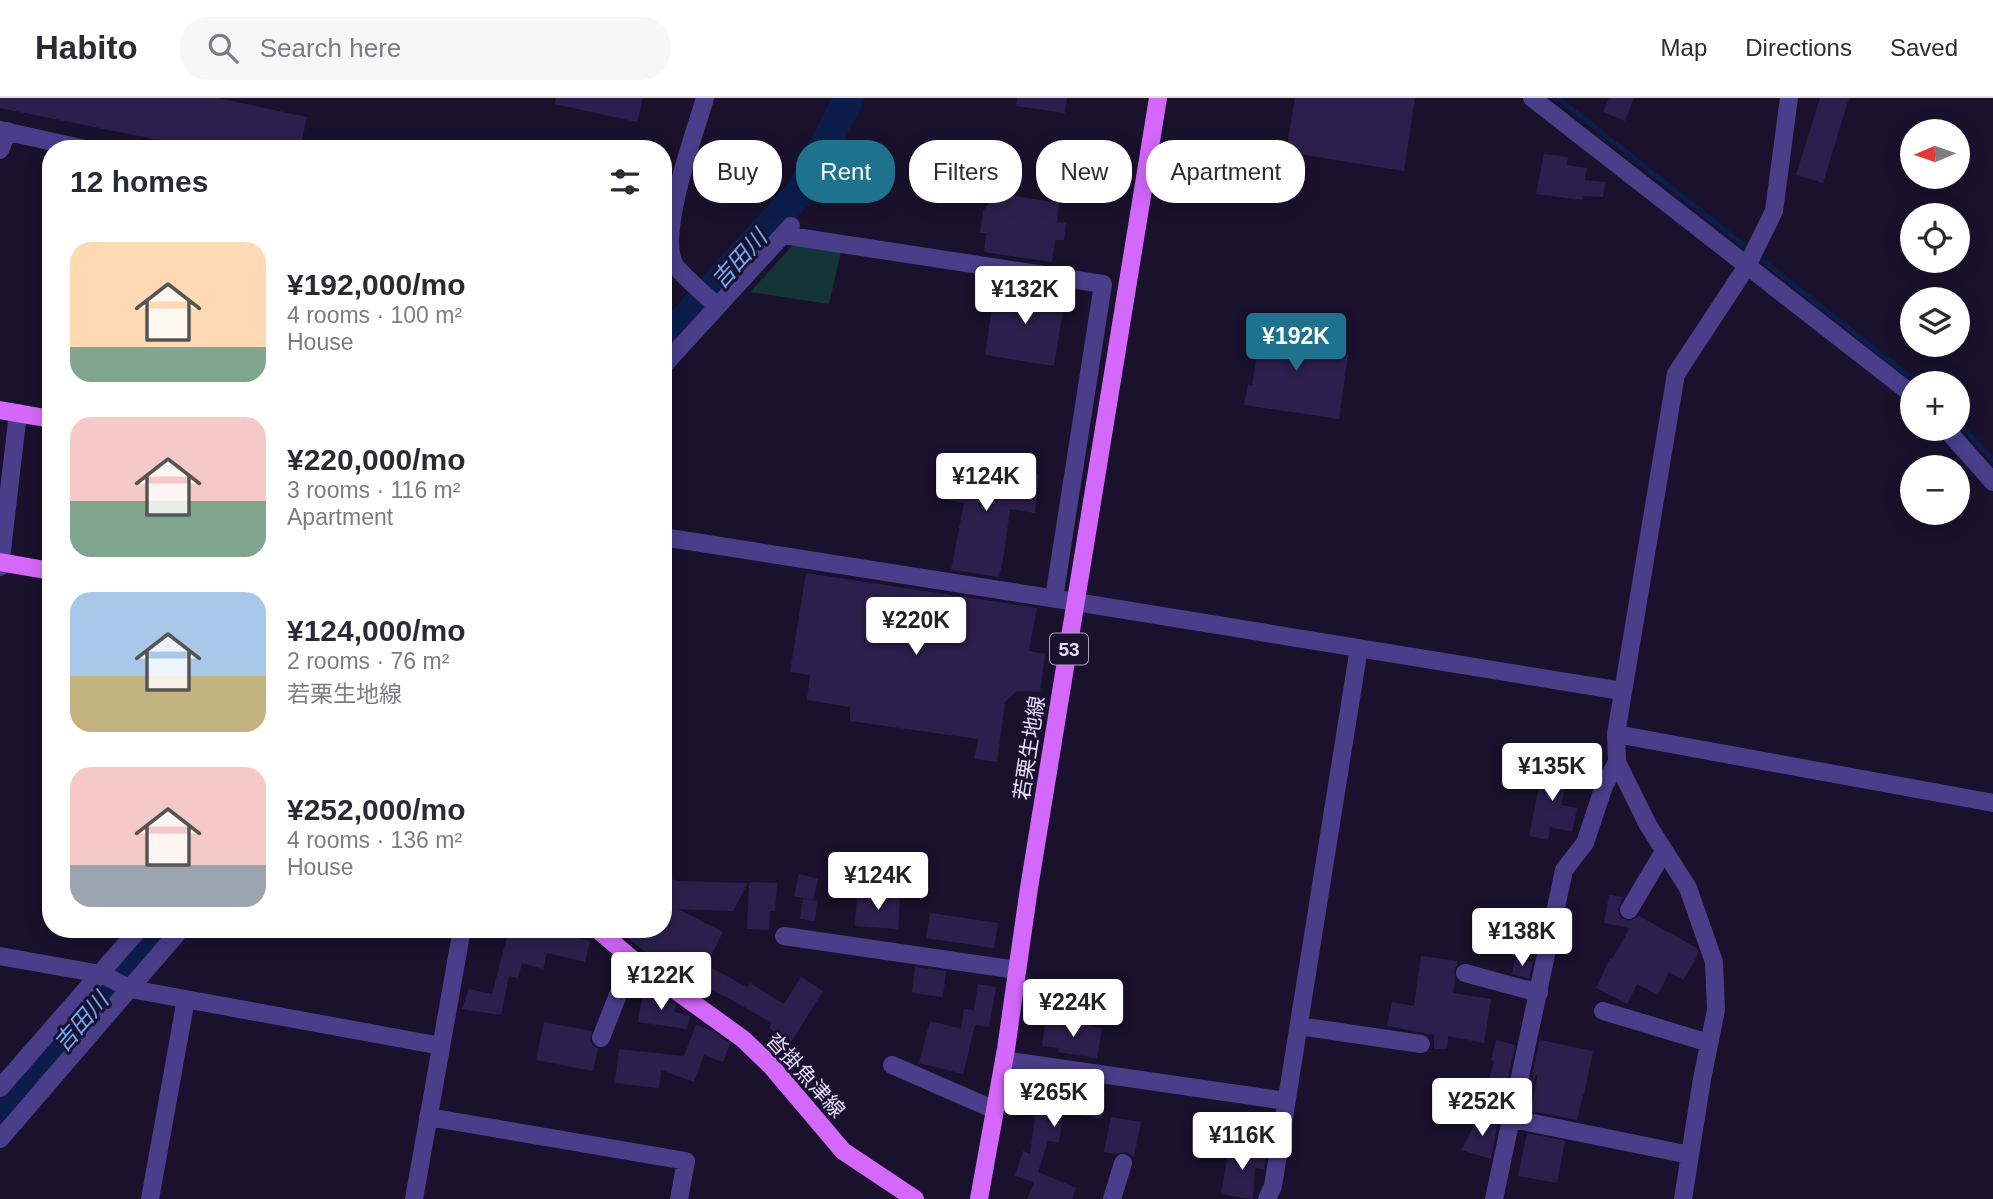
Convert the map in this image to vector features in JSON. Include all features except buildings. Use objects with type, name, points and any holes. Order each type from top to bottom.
[{"type":"main road","name":"若栗生地線","points":[[979,1199],[1004,1060],[1029,888],[1158,98]]},
{"type":"main road","points":[[0,410],[42,417]]},
{"type":"main road","points":[[0,564],[42,570]]},
{"type":"main road","name":"沓掛魚津線","points":[[608,938],[752,1048],[771,1066],[843,1151],[915,1199]]},
{"type":"street","points":[[672,225],[674,206],[705,98]]},
{"type":"street","points":[[1532,98],[1900,385]]},
{"type":"street","points":[[1684,1199],[1716,1010],[1714,962],[1688,888],[1648,825],[1617,762],[1615,734],[1676,373],[1747,266],[1774,211],[1789,98]]},
{"type":"street","points":[[0,149],[4,130],[47,140]]},
{"type":"street","points":[[672,356],[787,230],[1104,284],[1054,598]]},
{"type":"street","points":[[672,252],[675,265],[718,306]]},
{"type":"street","points":[[0,564],[18,413]]},
{"type":"street","points":[[1957,441],[1993,482]]},
{"type":"street","points":[[672,538],[1622,691]]},
{"type":"street","points":[[1267,1199],[1273,1186],[1359,648]]},
{"type":"street","points":[[1615,734],[1993,803]]},
{"type":"street","points":[[1494,1199],[1564,870],[1585,843],[1604,786],[1617,762]]},
{"type":"street","points":[[1629,910],[1664,851]]},
{"type":"street","points":[[784,936],[1017,970]]},
{"type":"street","points":[[0,1139],[116,982],[135,938]]},
{"type":"street","points":[[0,1087],[116,982],[170,938]]},
{"type":"street","points":[[414,1199],[460,938]]},
{"type":"street","points":[[0,956],[186,999],[441,1046]]},
{"type":"street","points":[[601,1038],[632,959]]},
{"type":"street","points":[[1465,973],[1539,993]]},
{"type":"street","points":[[150,1199],[186,999]]},
{"type":"street","points":[[1603,1011],[1709,1044]]},
{"type":"street","points":[[1299,1026],[1421,1044]]},
{"type":"street","points":[[1004,1060],[1286,1101]]},
{"type":"street","points":[[892,1065],[995,1110]]},
{"type":"street","points":[[428,1117],[686,1161],[678,1199]]},
{"type":"street","points":[[1513,1119],[1690,1155]]},
{"type":"street","points":[[1112,1199],[1123,1163]]},
{"type":"green space","points":[[793,245],[841,252],[829,304],[750,292]]},
{"type":"waterway","name":"吉田川","points":[[672,333],[801,191],[849,98]]},
{"type":"waterway","points":[[1558,98],[1902,371]]},
{"type":"waterway","points":[[1970,435],[1993,460]]},
{"type":"waterway","name":"吉田川","points":[[0,1114],[154,938]]}]
